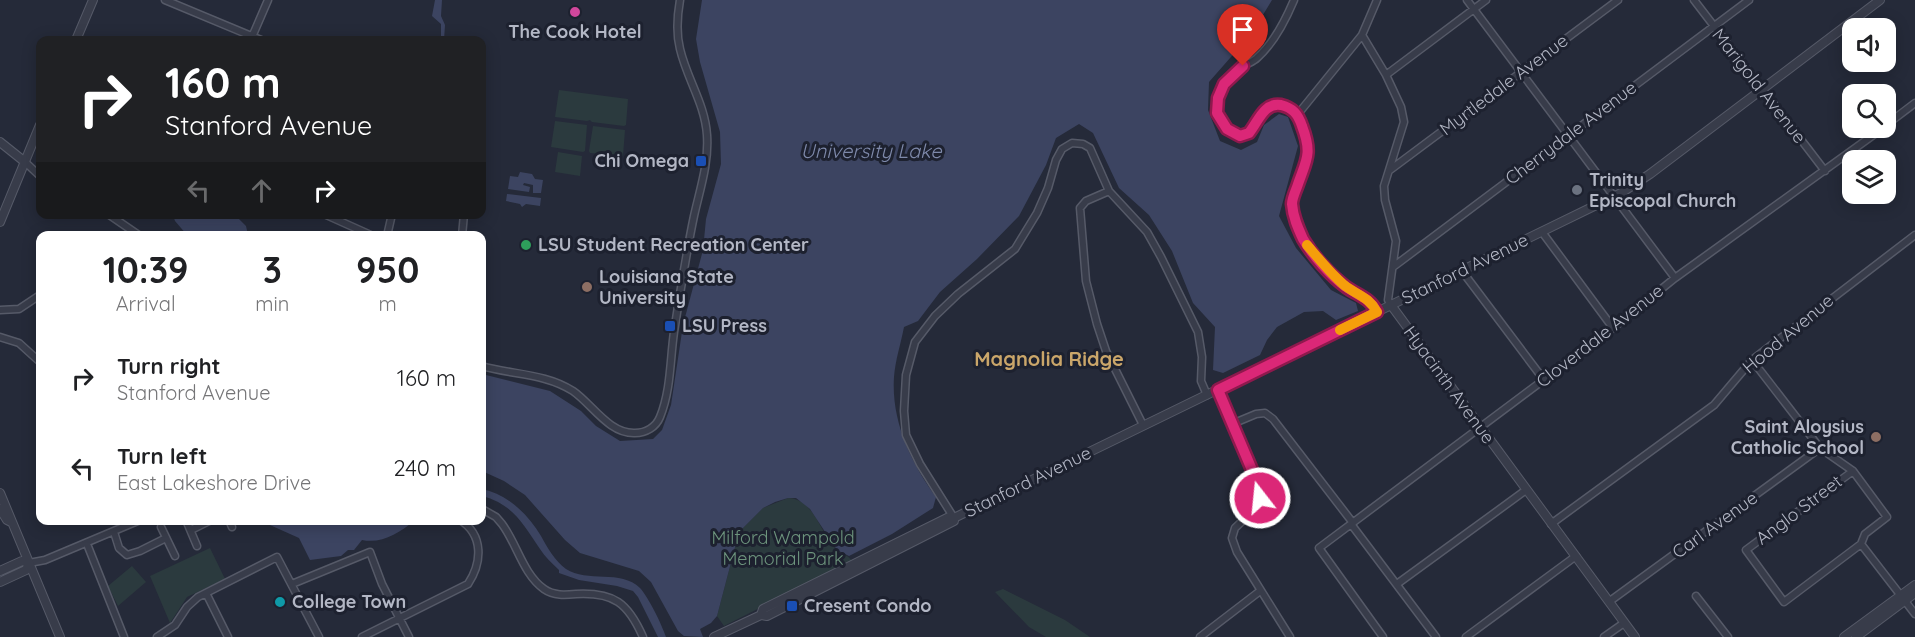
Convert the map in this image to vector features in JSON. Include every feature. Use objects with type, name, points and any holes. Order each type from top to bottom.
[{"type":"street","points":[[78,36],[93,0]]},
{"type":"street","points":[[165,0],[250,36]]},
{"type":"street","points":[[252,36],[267,0]]},
{"type":"street","points":[[486,367],[561,384],[621,431],[642,432],[659,419],[666,397],[686,263],[707,155],[705,115],[678,43],[677,25],[680,0]]},
{"type":"street","points":[[1294,0],[1284,23],[1257,58],[1243,66],[1224,84],[1218,98],[1217,113],[1227,129],[1240,136],[1249,133],[1262,112],[1269,106],[1277,104],[1289,107],[1298,114],[1308,141],[1308,159],[1292,202],[1295,222],[1305,242],[1327,270],[1346,286],[1368,299],[1377,312]]},
{"type":"street","points":[[1298,114],[1362,35],[1377,0]]},
{"type":"street","points":[[1467,0],[1675,278]]},
{"type":"street","points":[[1386,75],[1486,0]]},
{"type":"street","name":"Myrtledale Avenue","points":[[1390,170],[1618,0]]},
{"type":"street","name":"Marigold Avenue","points":[[1694,0],[1825,171]]},
{"type":"street","name":"Cherrydale Avenue","points":[[1393,267],[1749,0]]},
{"type":"street","name":"Stanford Avenue","points":[[714,637],[761,615],[767,616],[954,521],[954,518],[1615,196],[1634,185],[1880,0]]},
{"type":"street","points":[[1362,35],[1386,75],[1401,107],[1404,122],[1384,186],[1385,200],[1396,242],[1388,300],[1391,305]]},
{"type":"street","name":"Cloverdale Avenue","points":[[1896,117],[1915,103]]},
{"type":"street","points":[[0,222],[36,135]]},
{"type":"street","name":"Cloverdale Avenue","points":[[1383,637],[1319,548],[1613,328],[1675,278],[1868,138]]},
{"type":"street","points":[[0,142],[36,172]]},
{"type":"street","points":[[954,518],[920,464],[906,435],[904,411],[906,375],[915,342],[935,316],[958,294],[1015,249],[1037,213],[1048,188],[1056,160],[1062,149],[1072,143],[1083,144],[1090,148],[1109,191],[1147,232],[1198,332],[1202,357],[1200,381],[1207,395]]},
{"type":"street","points":[[1109,191],[1086,201],[1080,208],[1086,280],[1106,351],[1143,425]]},
{"type":"street","points":[[114,219],[130,231]]},
{"type":"street","points":[[335,219],[363,231]]},
{"type":"street","points":[[1542,232],[1613,328]]},
{"type":"street","name":"Hood Avenue","points":[[1551,524],[1714,405],[1752,360],[1915,235]]},
{"type":"street","points":[[1462,271],[1544,380]]},
{"type":"street","points":[[0,310],[19,309],[36,298]]},
{"type":"street","name":"Hyacinth Avenue","points":[[1391,305],[1635,637]]},
{"type":"street","points":[[0,337],[19,343],[36,358]]},
{"type":"street","points":[[1752,360],[1820,448],[1853,471],[1887,517],[1865,534],[1861,544],[1915,614]]},
{"type":"street","points":[[1218,390],[1258,484],[1260,498],[1255,509],[1235,528],[1232,538],[1237,552],[1290,637]]},
{"type":"street","points":[[1232,423],[1265,413],[1273,419],[1436,637]]},
{"type":"street","name":"Carl Avenue","points":[[1610,601],[1820,448]]},
{"type":"street","name":"Anglo Street","points":[[1853,471],[1746,550],[1784,602],[1861,544]]},
{"type":"street","points":[[1397,584],[1526,490]]},
{"type":"street","points":[[0,493],[60,637]]},
{"type":"street","points":[[0,508],[7,520],[11,522]]},
{"type":"street","points":[[486,511],[502,524],[532,577],[544,589],[557,594],[596,594],[614,599],[628,610],[643,637]]},
{"type":"street","points":[[0,570],[22,561],[29,563],[45,560],[129,525]]},
{"type":"street","points":[[188,525],[197,546]]},
{"type":"street","points":[[191,530],[201,525]]},
{"type":"street","points":[[362,637],[463,588],[472,578],[478,562],[478,547],[468,525]]},
{"type":"street","points":[[161,527],[176,556]]},
{"type":"street","points":[[114,532],[119,548],[127,555],[166,538]]},
{"type":"street","points":[[87,544],[124,637]]},
{"type":"street","points":[[292,584],[370,552],[382,584],[409,637]]},
{"type":"street","points":[[1466,637],[1576,556]]},
{"type":"street","points":[[157,637],[175,625],[192,601],[277,557],[320,637]]},
{"type":"street","points":[[0,582],[26,570],[29,563]]},
{"type":"street","points":[[1856,637],[1903,598],[1915,585]]},
{"type":"street","points":[[1200,637],[1260,591]]},
{"type":"street","points":[[206,592],[228,637]]},
{"type":"street","points":[[1844,637],[1903,598],[1915,593]]},
{"type":"street","points":[[1696,596],[1728,637]]},
{"type":"street","points":[[1604,637],[1624,623]]},
{"type":"green space","points":[[559,90],[628,99],[626,125],[555,117]]},
{"type":"green space","points":[[555,121],[587,125],[585,151],[551,147]]},
{"type":"green space","points":[[593,126],[625,130],[623,156],[590,153]]},
{"type":"green space","points":[[558,152],[582,156],[580,176],[555,172]]},
{"type":"green space","name":"Milford Wampold Memorial Park","points":[[788,498],[805,504],[831,543],[852,561],[724,626],[717,616],[739,532],[763,508]]},
{"type":"green space","points":[[210,548],[225,579],[187,597],[170,623],[150,576]]},
{"type":"green space","points":[[132,566],[146,582],[118,606],[108,586]]},
{"type":"green space","points":[[1003,589],[1065,620],[1090,637],[1046,637],[1029,627],[995,592]]},
{"type":"water","points":[[435,0],[442,0],[441,16],[445,25],[444,36],[441,36],[441,24],[432,16]]},
{"type":"water","name":"University Lake","points":[[702,0],[1272,0],[1252,33],[1209,82],[1208,110],[1220,141],[1241,150],[1257,142],[1264,125],[1279,114],[1288,117],[1298,146],[1279,216],[1296,248],[1331,290],[1356,303],[1358,311],[1336,320],[1323,311],[1304,312],[1277,327],[1267,340],[1260,355],[1223,373],[1213,370],[1215,327],[1193,303],[1172,251],[1149,215],[1119,188],[1093,133],[1079,124],[1056,138],[1046,165],[1019,216],[977,259],[940,292],[918,321],[904,327],[895,371],[896,410],[904,441],[918,470],[936,497],[933,508],[892,534],[849,556],[837,550],[810,509],[796,498],[788,498],[763,508],[739,532],[717,616],[711,623],[700,629],[703,637],[684,636],[678,631],[651,582],[639,571],[580,553],[565,540],[525,495],[486,473],[486,375],[550,391],[620,441],[653,439],[662,430],[671,405],[683,325],[703,250],[706,219],[721,164],[720,132],[700,62],[696,39]]},
{"type":"water","points":[[520,172],[532,174],[535,179],[543,180],[541,193],[533,193],[533,185],[524,183],[523,185],[530,187],[529,192],[508,189],[510,176],[518,177]]},
{"type":"water","points":[[507,194],[541,198],[540,206],[526,204],[522,207],[520,204],[506,201]]},
{"type":"water","points":[[174,219],[239,219],[246,226],[247,231],[184,231]]},
{"type":"water","points":[[486,490],[500,495],[516,506],[536,528],[555,558],[566,569],[584,575],[623,579],[640,588],[655,612],[666,637],[658,637],[633,591],[579,580],[559,573],[559,570],[544,555],[516,516],[502,504],[486,497]]},
{"type":"water","points":[[270,525],[408,525],[383,539],[362,540],[354,550],[348,550],[341,556],[310,560],[299,538]]},
{"type":"slow traffic","points":[[1307,245],[1327,270],[1346,286],[1368,299],[1377,312],[1340,330]]},
{"type":"place","name":"The Cook Hotel","points":[[575,12]]},
{"type":"place","name":"Chi Omega","points":[[701,161]]},
{"type":"place","name":"Trinity Episcopal Church","points":[[1577,190]]},
{"type":"place","name":"LSU Student Recreation Center","points":[[526,245]]},
{"type":"place","name":"Louisiana State University","points":[[587,287]]},
{"type":"place","name":"LSU Press","points":[[670,326]]},
{"type":"place","name":"Saint Aloysius Catholic School","points":[[1876,437]]},
{"type":"place","name":"College Town","points":[[280,602]]},
{"type":"place","name":"Cresent Condo","points":[[792,606]]},
{"type":"district","name":"Magnolia Ridge","points":[[1049,359]]},
{"type":"route","points":[[1243,66],[1224,84],[1218,98],[1217,113],[1227,129],[1240,136],[1249,133],[1262,112],[1269,106],[1277,104],[1289,107],[1298,114],[1308,141],[1308,159],[1292,202],[1295,222],[1305,242],[1327,270],[1346,286],[1368,299],[1377,312],[1218,390],[1258,484],[1260,498]]}]
